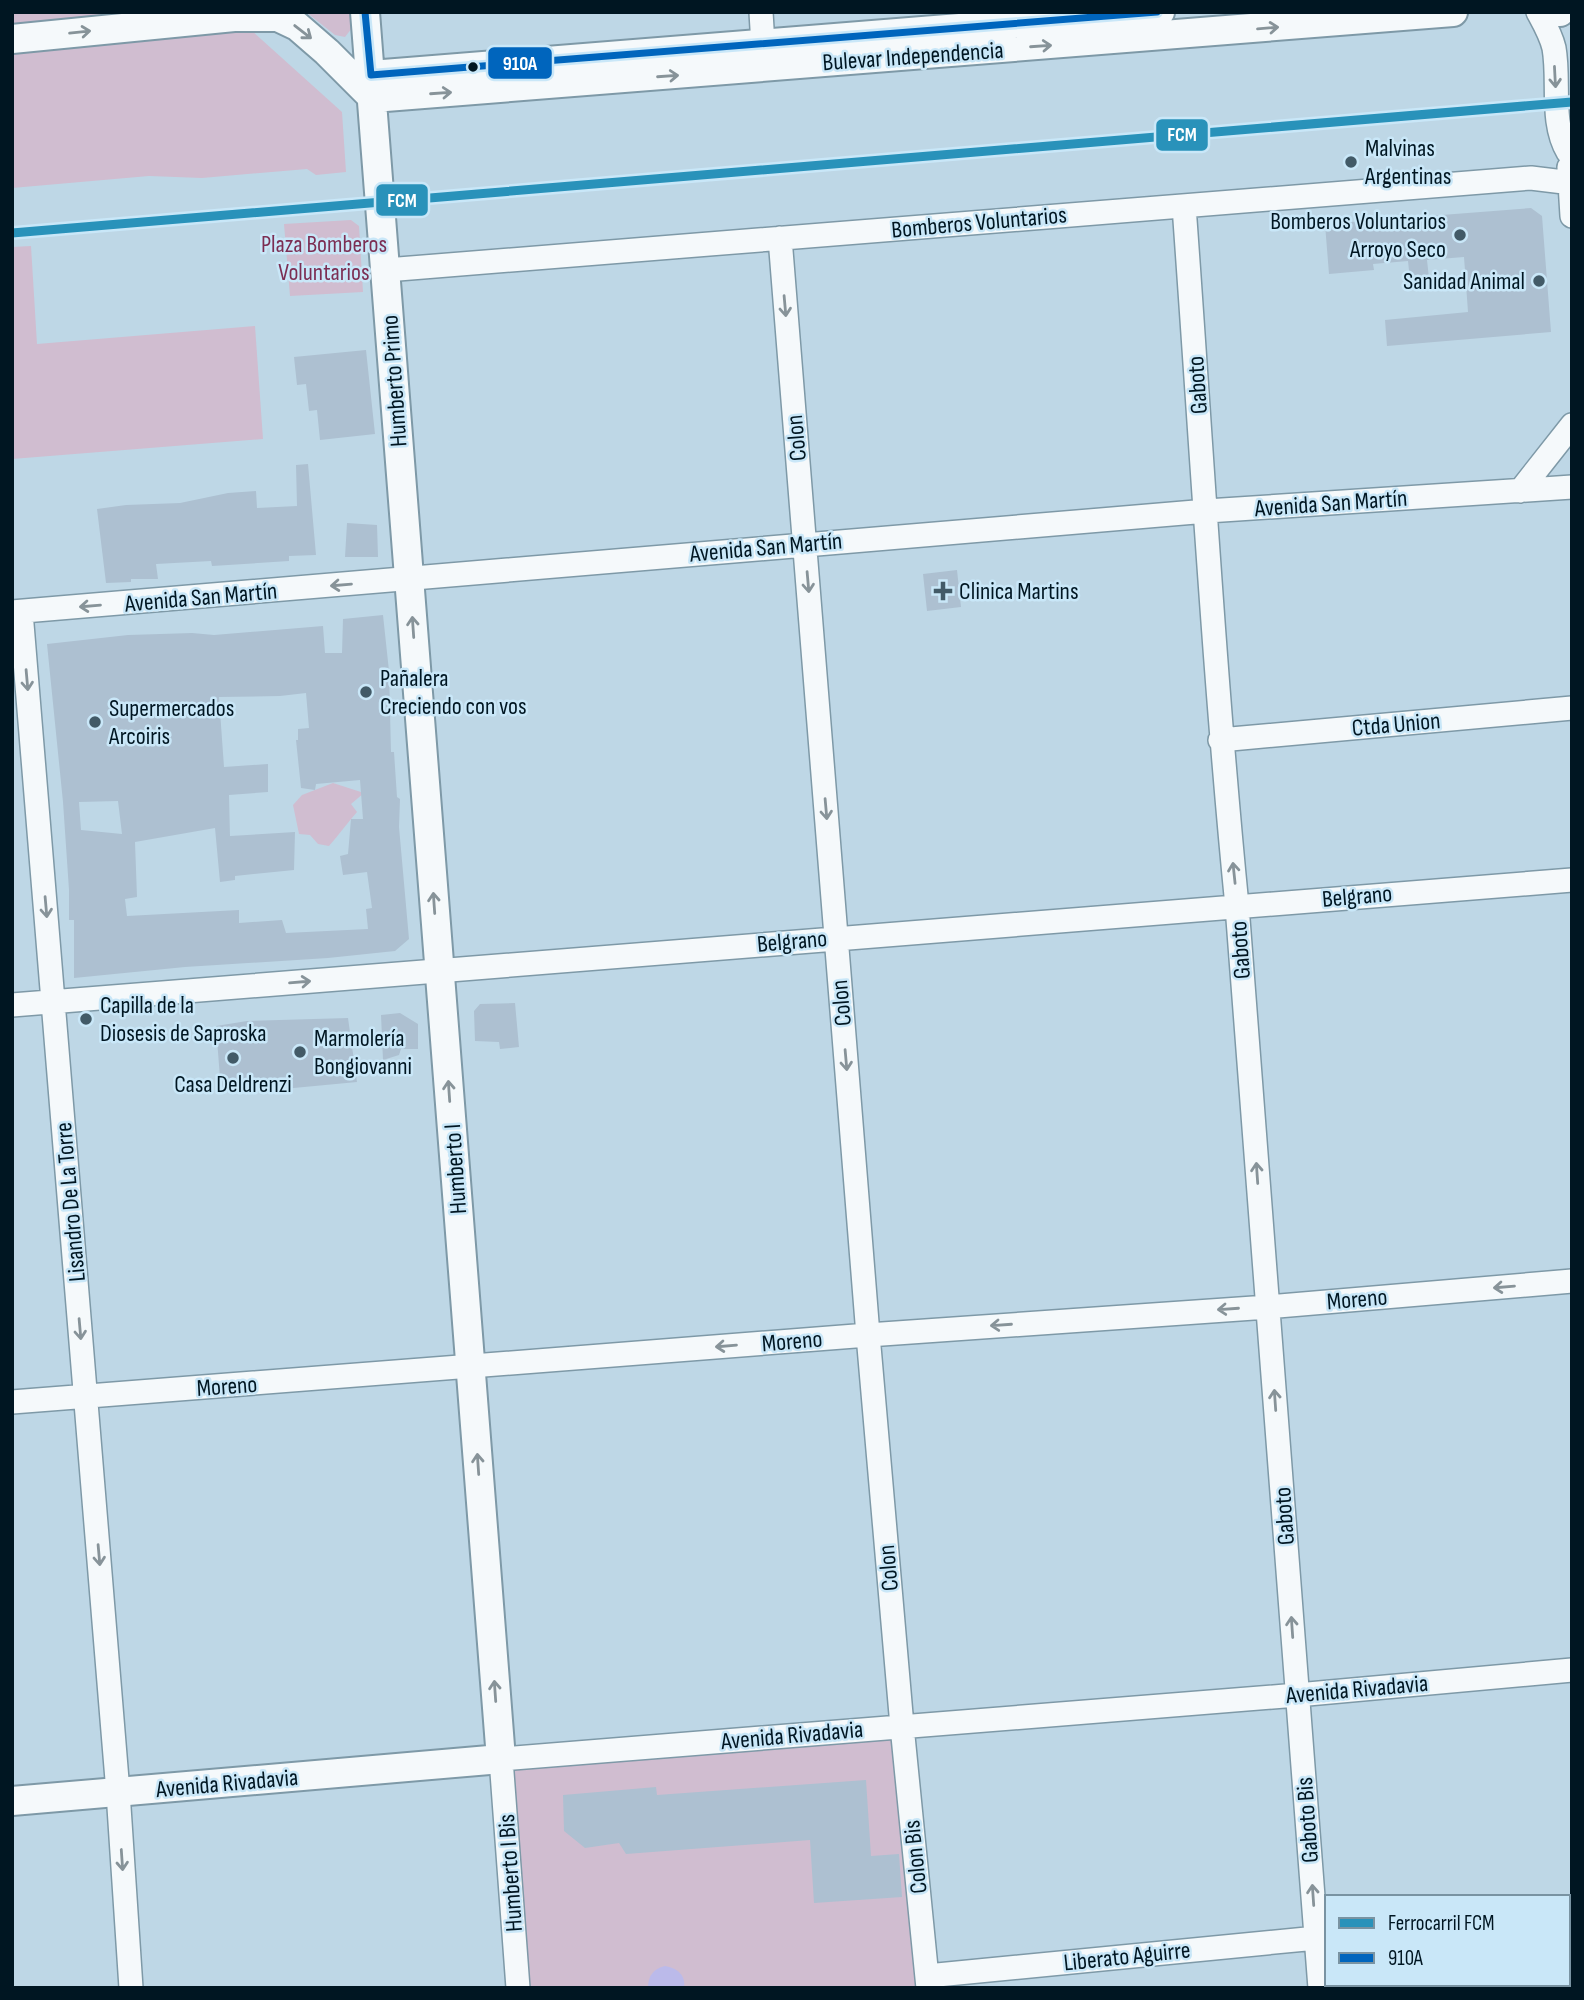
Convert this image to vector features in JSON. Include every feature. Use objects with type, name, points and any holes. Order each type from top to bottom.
[{"type":"main road","points":[[365,12],[372,87]]},
{"type":"main road","name":"Bulevar Independencia","points":[[372,87],[1160,21],[1453,12]]},
{"type":"main road","points":[[1540,12],[1560,12]]},
{"type":"main road","points":[[12,39],[258,16],[278,17],[296,26],[372,87]]},
{"type":"main road","points":[[327,52],[356,51],[368,46]]},
{"type":"main road","name":"Humberto Primo","points":[[372,87],[409,580]]},
{"type":"main road","name":"Humberto I","points":[[409,580],[501,1759]]},
{"type":"main road","name":"Avenida Rivadavia","points":[[12,1801],[501,1759]]},
{"type":"street","points":[[761,12],[763,56]]},
{"type":"street","points":[[1540,12],[1553,48],[1560,139],[1570,148],[1572,216]]},
{"type":"street","name":"Bomberos Voluntarios","points":[[386,270],[1531,178],[1570,182]]},
{"type":"street","name":"Gaboto","points":[[1184,206],[1207,510],[1220,740],[1237,906],[1297,1695]]},
{"type":"street","name":"Colon","points":[[780,238],[902,1726]]},
{"type":"street","points":[[1520,491],[1572,425]]},
{"type":"street","name":"Avenida San Martín","points":[[17,612],[1207,510],[1572,487]]},
{"type":"street","name":"Lisandro De La Torre","points":[[17,612],[54,1002],[118,1792],[131,1988]]},
{"type":"street","name":"Ctda Union","points":[[1220,740],[1572,708]]},
{"type":"street","name":"Belgrano","points":[[12,1004],[1572,880]]},
{"type":"street","name":"Moreno","points":[[12,1402],[868,1335],[1268,1307],[1572,1281]]},
{"type":"street","name":"Avenida Rivadavia","points":[[501,1759],[1297,1695],[1572,1670]]},
{"type":"street","name":"Gaboto Bis","points":[[1297,1695],[1321,1937],[1320,1988]]},
{"type":"street","name":"Colon Bis","points":[[902,1726],[927,1982]]},
{"type":"street","name":"Humberto I Bis","points":[[501,1759],[518,1988]]},
{"type":"street","name":"Liberato Aguirre","points":[[927,1982],[1321,1937]]},
{"type":"green space","points":[[12,12],[210,12],[12,29]]},
{"type":"green space","points":[[306,12],[351,12],[352,28],[345,37],[335,35]]},
{"type":"green space","points":[[252,31],[342,112],[346,172],[316,175],[307,169],[202,178],[149,176],[12,188],[12,49]]},
{"type":"green space","name":"Plaza Bomberos Voluntarios","points":[[351,220],[359,226],[363,292],[290,296],[284,224]]},
{"type":"green space","points":[[31,246],[37,344],[255,326],[263,439],[12,459],[12,247]]},
{"type":"green space","points":[[333,783],[364,793],[351,804],[357,812],[329,846],[318,844],[310,835],[299,834],[293,805],[302,795]]},
{"type":"green space","points":[[902,1726],[928,1988],[518,1988],[501,1759]]},
{"type":"water","points":[[665,1966],[680,1973],[684,1979],[684,1988],[648,1988],[652,1974]]},
{"type":"building","points":[[1531,208],[1542,216],[1551,332],[1387,346],[1385,320],[1468,312],[1464,257],[1427,260],[1429,278],[1410,280],[1408,261],[1373,264],[1374,270],[1329,274],[1325,224]]},
{"type":"building","points":[[366,350],[375,434],[320,440],[317,410],[309,411],[306,384],[297,385],[294,357]]},
{"type":"building","points":[[308,464],[316,555],[289,556],[289,561],[212,566],[211,561],[156,564],[158,579],[106,583],[97,509],[180,503],[228,493],[256,491],[257,508],[297,506],[296,465]]},
{"type":"building","points":[[347,523],[377,525],[378,557],[345,557]]},
{"type":"building","points":[[957,570],[961,607],[927,611],[923,574]]},
{"type":"building","points":[[383,615],[389,671],[391,752],[394,752],[397,797],[400,799],[399,827],[409,939],[395,951],[74,978],[74,920],[69,920],[63,802],[47,644],[128,635],[214,635],[323,626],[325,653],[342,653],[343,619]],"holes":[[[306,693],[309,728],[298,729],[296,740],[301,788],[315,790],[316,784],[360,780],[363,819],[351,819],[348,854],[340,856],[343,875],[367,872],[372,908],[366,909],[368,929],[286,933],[282,920],[239,923],[239,910],[127,916],[125,899],[137,897],[135,842],[215,828],[220,882],[235,880],[235,876],[294,870],[295,832],[230,836],[229,795],[268,792],[268,764],[224,767],[219,697]],[[118,801],[122,834],[81,830],[79,802]]]},
{"type":"building","points":[[515,1003],[519,1047],[500,1049],[499,1042],[475,1041],[474,1011],[480,1004]]},
{"type":"building","points":[[400,1013],[418,1024],[418,1049],[401,1049],[399,1055],[383,1060],[381,1015]]},
{"type":"building","name":"Marmolería Bongiovanni","points":[[348,1018],[357,1082],[251,1092],[221,1091],[216,1026],[247,1021]]},
{"type":"building","points":[[866,1780],[871,1856],[899,1854],[902,1897],[814,1903],[810,1840],[626,1854],[619,1843],[585,1848],[564,1831],[563,1795],[656,1787],[657,1795]]},
{"type":"rail line","name":"FCM","points":[[12,233],[1572,102]]},
{"type":"transit line","name":"910A","points":[[365,12],[371,75],[1157,12]]},
{"type":"place","name":"Malvinas Argentinas","points":[[1351,162]]},
{"type":"place","name":"Bomberos Voluntarios Arroyo Seco","points":[[1460,235]]},
{"type":"place","name":"Sanidad Animal","points":[[1539,281]]},
{"type":"place","name":"Clinica Martins","points":[[943,591]]},
{"type":"place","name":"Pañalera Creciendo con vos","points":[[366,692]]},
{"type":"place","name":"Supermercados Arcoiris","points":[[95,722]]},
{"type":"place","name":"Capilla de la Diosesis de Saproska","points":[[86,1019]]},
{"type":"place","name":"Marmolería Bongiovanni","points":[[300,1052]]},
{"type":"place","name":"Casa Deldrenzi","points":[[233,1058]]}]
